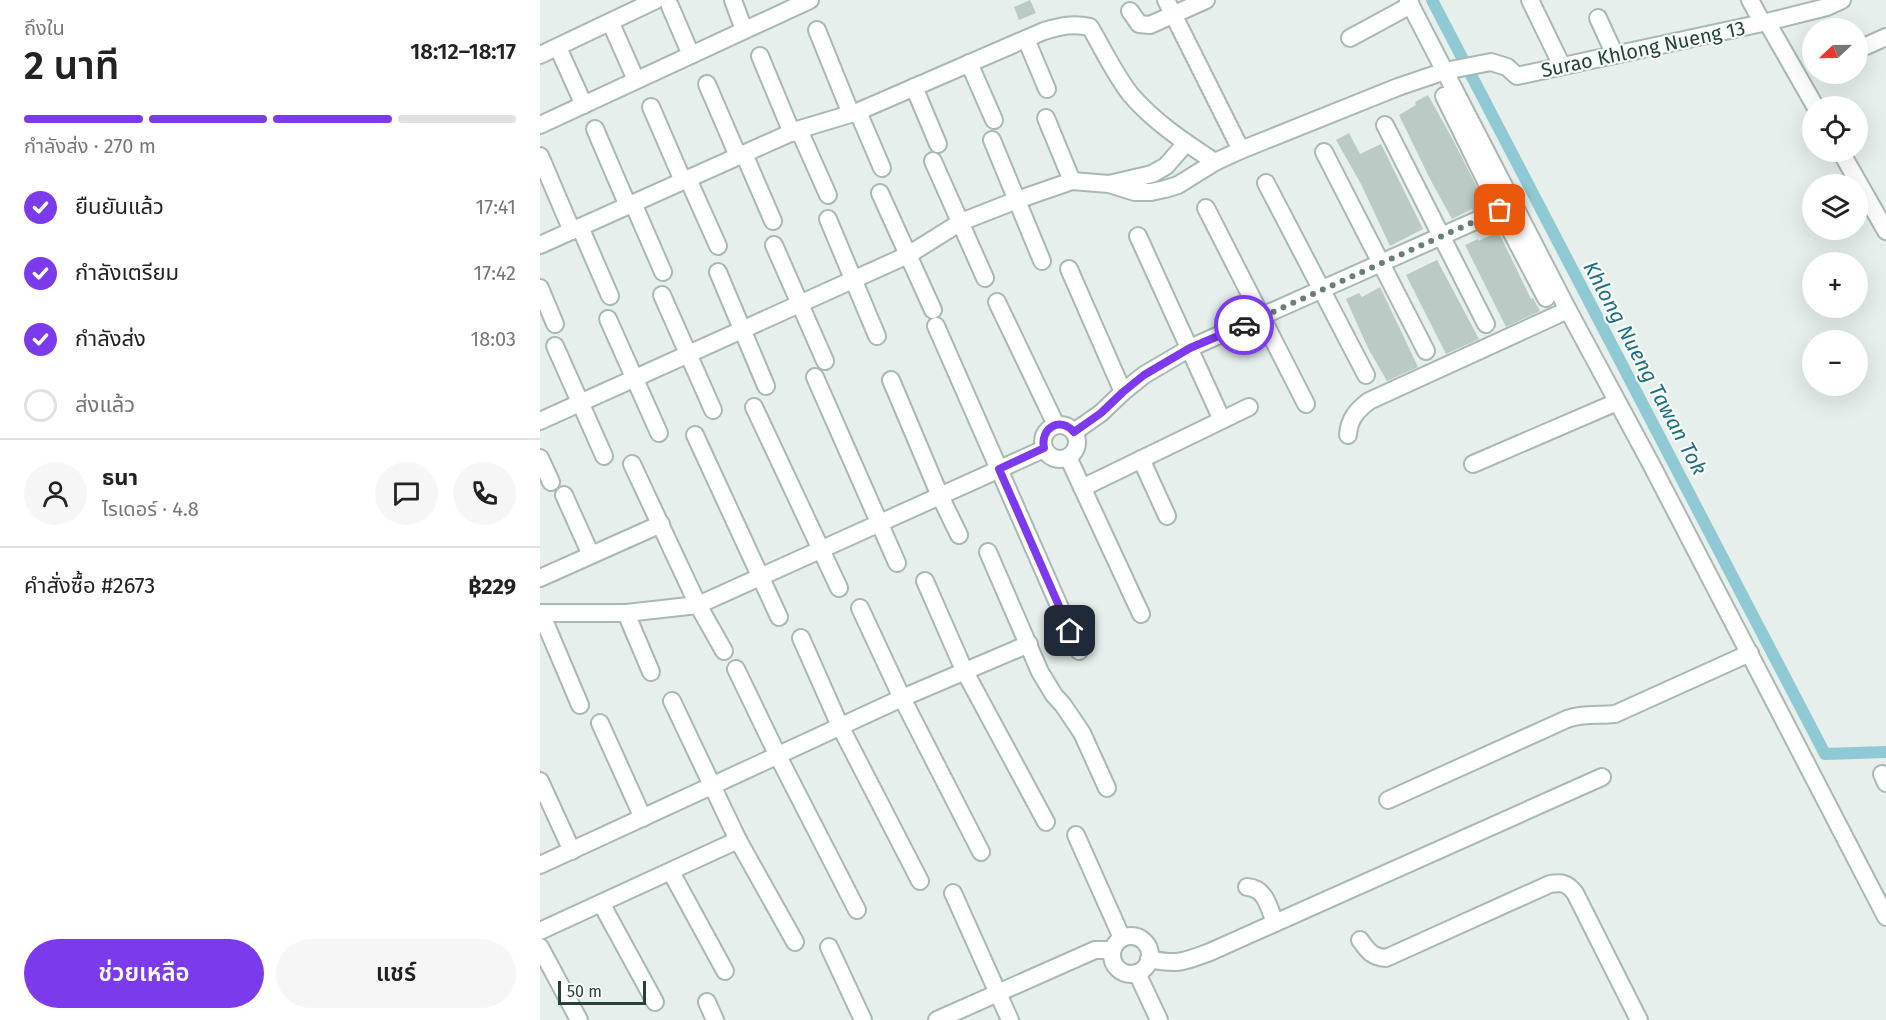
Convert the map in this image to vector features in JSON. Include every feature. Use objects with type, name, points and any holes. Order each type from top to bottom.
[{"type":"street","points":[[733,0],[744,30]]},
{"type":"street","points":[[1130,11],[1140,24],[1145,26],[1169,7],[1206,0]]},
{"type":"street","points":[[1530,0],[1562,66]]},
{"type":"street","points":[[1750,0],[1809,96]]},
{"type":"street","name":"Surao Khlong Nueng 13","points":[[1109,184],[1135,192],[1151,192],[1178,185],[1215,162],[1241,150],[1398,87],[1474,64],[1500,63],[1517,76],[1765,22],[1827,7],[1842,0]]},
{"type":"street","points":[[540,125],[803,1]]},
{"type":"street","points":[[540,55],[663,3],[691,55]]},
{"type":"street","points":[[1350,38],[1409,3],[1448,71],[1568,310],[1750,653],[1886,917]]},
{"type":"street","points":[[1169,7],[1241,150]]},
{"type":"street","points":[[1598,18],[1615,55]]},
{"type":"street","points":[[540,245],[796,131],[855,113],[1063,25],[1078,24],[1090,27],[1130,93],[1142,106],[1186,143],[1215,162]]},
{"type":"street","points":[[613,28],[636,80]]},
{"type":"street","points":[[817,30],[882,168]]},
{"type":"street","points":[[1868,45],[1886,37]]},
{"type":"street","points":[[1026,39],[1047,89]]},
{"type":"street","points":[[560,52],[584,105]]},
{"type":"street","points":[[760,56],[828,195]]},
{"type":"street","points":[[969,63],[994,120]]},
{"type":"street","points":[[708,84],[773,221]]},
{"type":"street","points":[[914,87],[961,222],[985,278]]},
{"type":"street","points":[[1444,96],[1546,298]]},
{"type":"street","points":[[651,107],[718,246]]},
{"type":"street","points":[[1046,118],[1072,181]]},
{"type":"street","points":[[1385,125],[1486,324]]},
{"type":"street","points":[[595,129],[663,272]]},
{"type":"street","points":[[992,140],[1042,261]]},
{"type":"street","points":[[540,421],[908,255],[961,222],[1072,181],[1109,184],[1152,174],[1166,166],[1186,143]]},
{"type":"street","points":[[1324,152],[1426,351]]},
{"type":"street","points":[[540,156],[610,296]]},
{"type":"street","points":[[1847,162],[1886,231]]},
{"type":"street","points":[[1266,183],[1366,375]]},
{"type":"street","points":[[880,193],[1079,651]]},
{"type":"street","points":[[1206,208],[1306,404]]},
{"type":"street","points":[[1074,432],[1101,413],[1144,375],[1190,348],[1500,210]]},
{"type":"street","points":[[828,219],[877,336]]},
{"type":"street","points":[[1138,236],[1222,420]]},
{"type":"street","points":[[774,245],[825,361]]},
{"type":"street","points":[[1069,268],[1123,392]]},
{"type":"street","points":[[718,272],[766,386]]},
{"type":"street","points":[[540,288],[555,324]]},
{"type":"street","points":[[662,295],[713,410]]},
{"type":"street","points":[[997,302],[1056,425]]},
{"type":"street","points":[[1348,435],[1348,426],[1352,417],[1369,401],[1568,310]]},
{"type":"street","points":[[608,319],[659,433]]},
{"type":"street","points":[[555,346],[604,456]]},
{"type":"street","points":[[815,377],[897,563]]},
{"type":"street","points":[[891,380],[959,535]]},
{"type":"street","points":[[1473,464],[1617,402]]},
{"type":"street","points":[[754,407],[839,588]]},
{"type":"street","points":[[1082,488],[1249,407]]},
{"type":"street","points":[[1056,425],[1066,425],[1074,432],[1077,439],[1077,446],[1068,457],[1062,459],[1054,459],[1044,448],[1044,434],[1056,425]]},
{"type":"street","points":[[694,435],[779,617]]},
{"type":"street","points":[[580,705],[541,613],[626,614],[698,605],[1044,448]]},
{"type":"street","points":[[1068,457],[1141,614]]},
{"type":"street","points":[[540,458],[551,482]]},
{"type":"street","points":[[1141,459],[1167,516]]},
{"type":"street","points":[[632,464],[698,605],[724,651]]},
{"type":"street","points":[[564,495],[591,555]]},
{"type":"street","points":[[540,578],[660,524]]},
{"type":"street","points":[[988,552],[1047,684],[1082,733],[1107,788]]},
{"type":"street","points":[[925,581],[964,670],[1046,822]]},
{"type":"street","points":[[860,608],[902,698],[981,852]]},
{"type":"street","points":[[626,614],[651,672]]},
{"type":"street","points":[[801,638],[840,726],[920,882]]},
{"type":"street","points":[[540,865],[840,726],[964,670],[1029,644]]},
{"type":"street","points":[[1389,800],[1567,719],[1586,714],[1604,716],[1615,714],[1750,653]]},
{"type":"street","points":[[736,669],[777,756],[858,910]]},
{"type":"street","points":[[672,701],[738,840],[795,942]]},
{"type":"street","points":[[600,723],[643,819]]},
{"type":"street","points":[[1149,959],[1179,963],[1210,952],[1602,777]]},
{"type":"street","points":[[540,781],[572,851]]},
{"type":"street","points":[[937,1020],[1095,950],[1117,944],[1130,935],[1139,937],[1149,950],[1149,959],[1145,968],[1137,973],[1127,974],[1118,969],[1112,960],[1117,944],[1076,835]]},
{"type":"street","points":[[540,931],[738,840]]},
{"type":"street","points":[[671,872],[724,971]]},
{"type":"street","points":[[1360,940],[1371,954],[1386,958],[1550,884],[1561,882],[1569,885],[1575,893],[1639,1020]]},
{"type":"street","points":[[1247,887],[1258,889],[1264,896],[1275,923]]},
{"type":"street","points":[[953,893],[1010,1020]]},
{"type":"street","points":[[602,903],[655,1002]]},
{"type":"street","points":[[540,947],[579,1020]]},
{"type":"street","points":[[829,947],[863,1020]]},
{"type":"street","points":[[1137,973],[1159,1020]]},
{"type":"street","points":[[707,1002],[715,1020]]},
{"type":"building","points":[[1030,0],[1036,13],[1019,20],[1014,7]]},
{"type":"building","points":[[1428,95],[1486,205],[1452,219],[1399,115]]},
{"type":"building","points":[[1349,133],[1360,154],[1381,144],[1423,229],[1390,246],[1361,184],[1336,140]]},
{"type":"building","points":[[1498,231],[1531,299],[1533,298],[1540,311],[1506,327],[1465,245]]},
{"type":"building","points":[[1437,260],[1479,339],[1446,354],[1406,275]]},
{"type":"building","points":[[1380,287],[1418,367],[1387,381],[1368,348],[1346,299],[1359,293],[1362,297]]},
{"type":"waterway","name":"Khlong Nueng Tawan Tok","points":[[1432,0],[1825,754],[1886,752]]},
{"type":"way so far","points":[[1244,325],[1500,210]]},
{"type":"route","points":[[1070,631],[999,469],[1044,448],[1044,434],[1049,428],[1061,424],[1071,428],[1074,432],[1101,413],[1144,375],[1190,348],[1244,325]]}]
